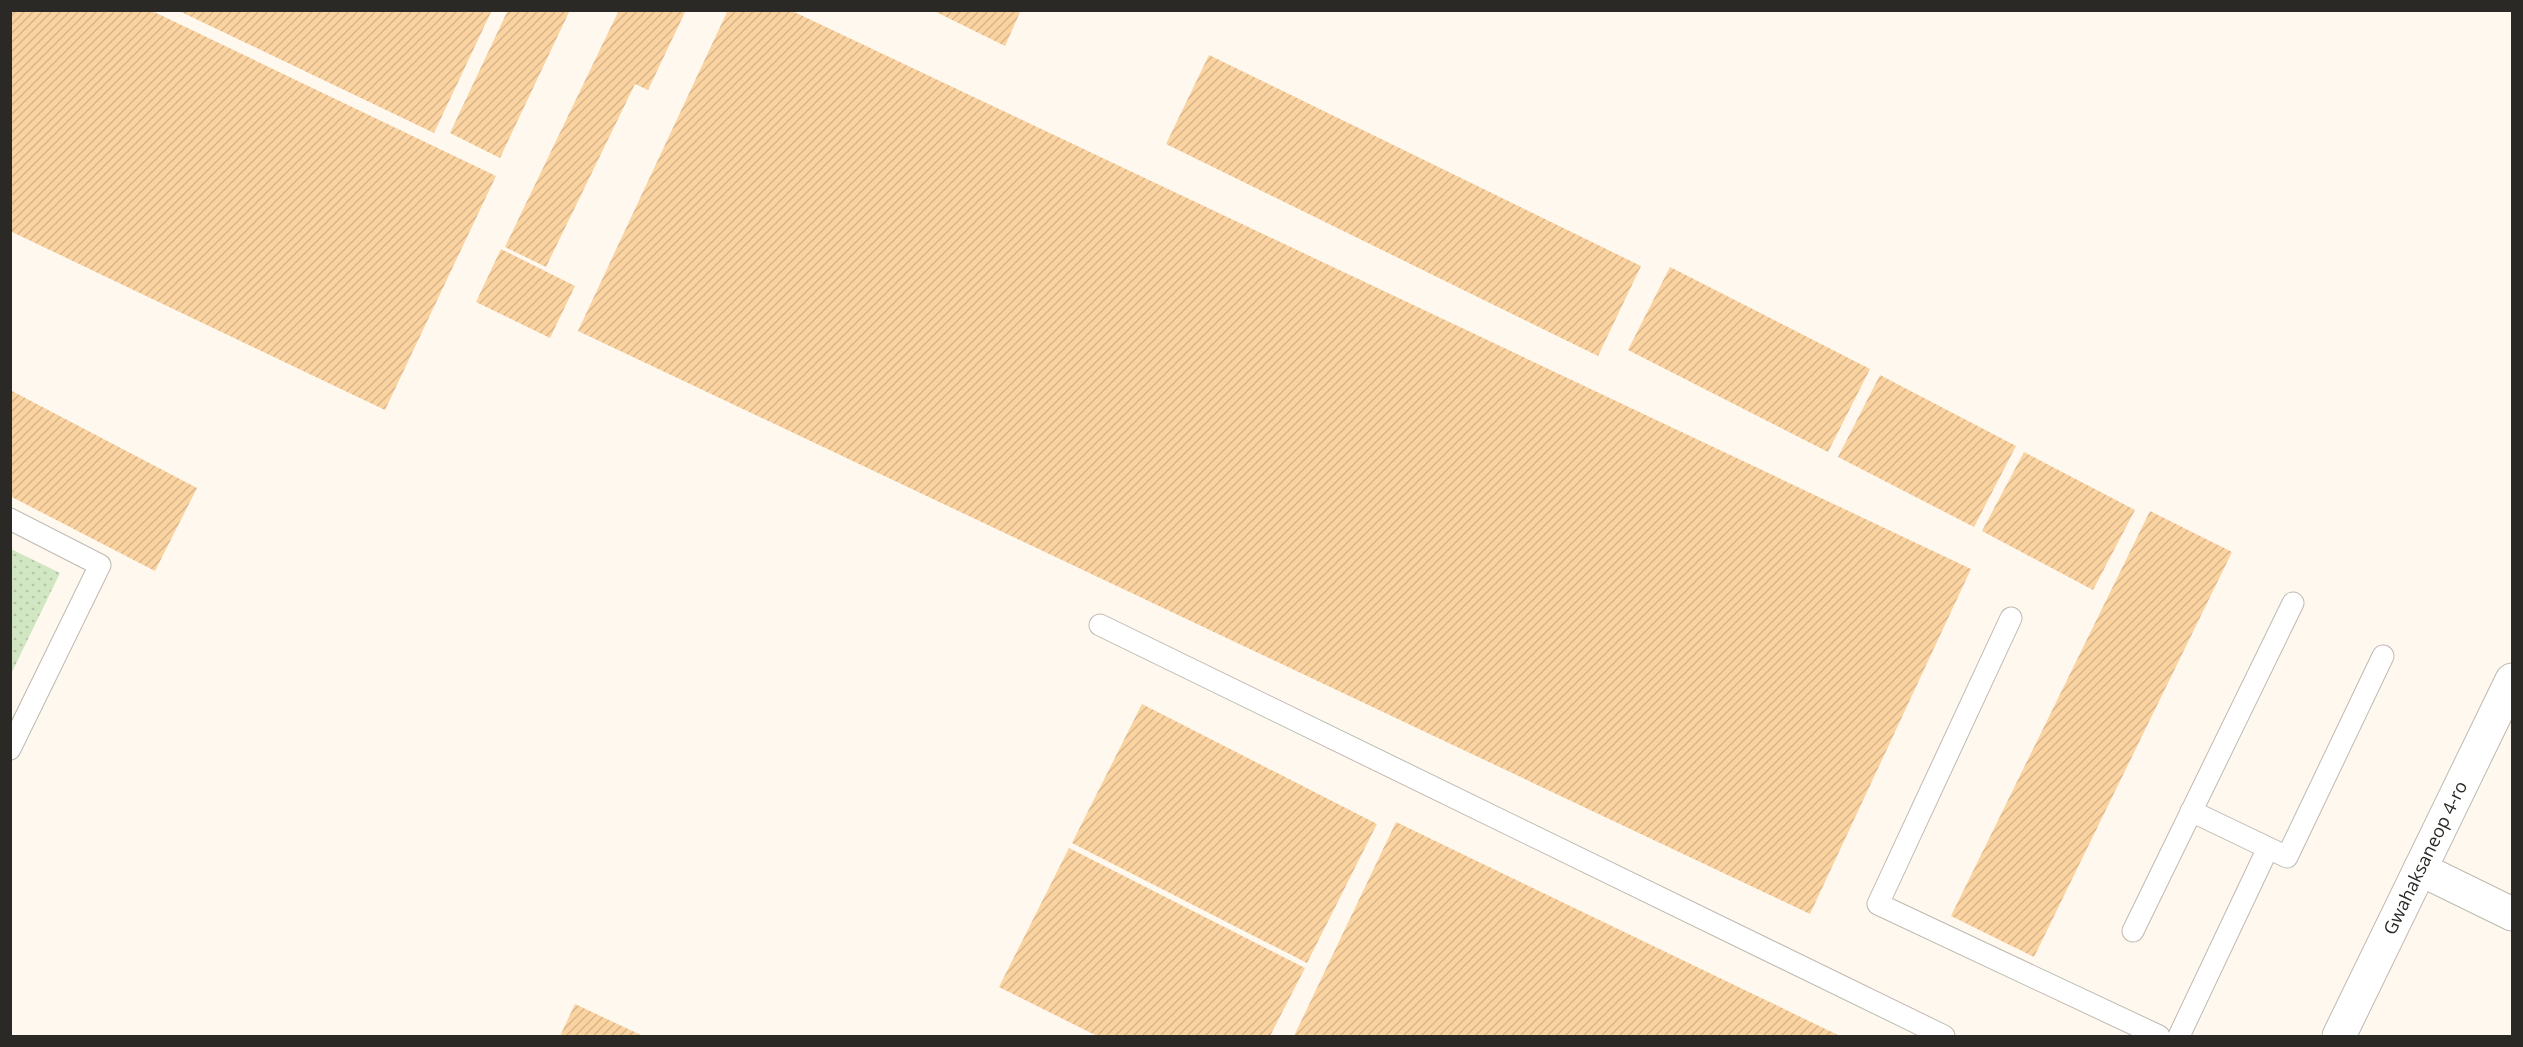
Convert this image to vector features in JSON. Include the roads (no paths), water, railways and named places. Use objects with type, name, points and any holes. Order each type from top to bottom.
[{"type":"street","name":"Gwahaksaneop 4-ro","points":[[2339,1036],[2512,680]]},
{"type":"street","points":[[2420,869],[2512,914]]},
{"type":"lane","points":[[10,519],[100,565],[10,749]]},
{"type":"lane","points":[[2133,931],[2293,603]]},
{"type":"lane","points":[[2012,618],[1878,904],[2159,1036]]},
{"type":"lane","points":[[1100,625],[1944,1036]]},
{"type":"lane","points":[[2192,811],[2287,857],[2383,656]]},
{"type":"lane","points":[[2179,1036],[2268,848]]}]
